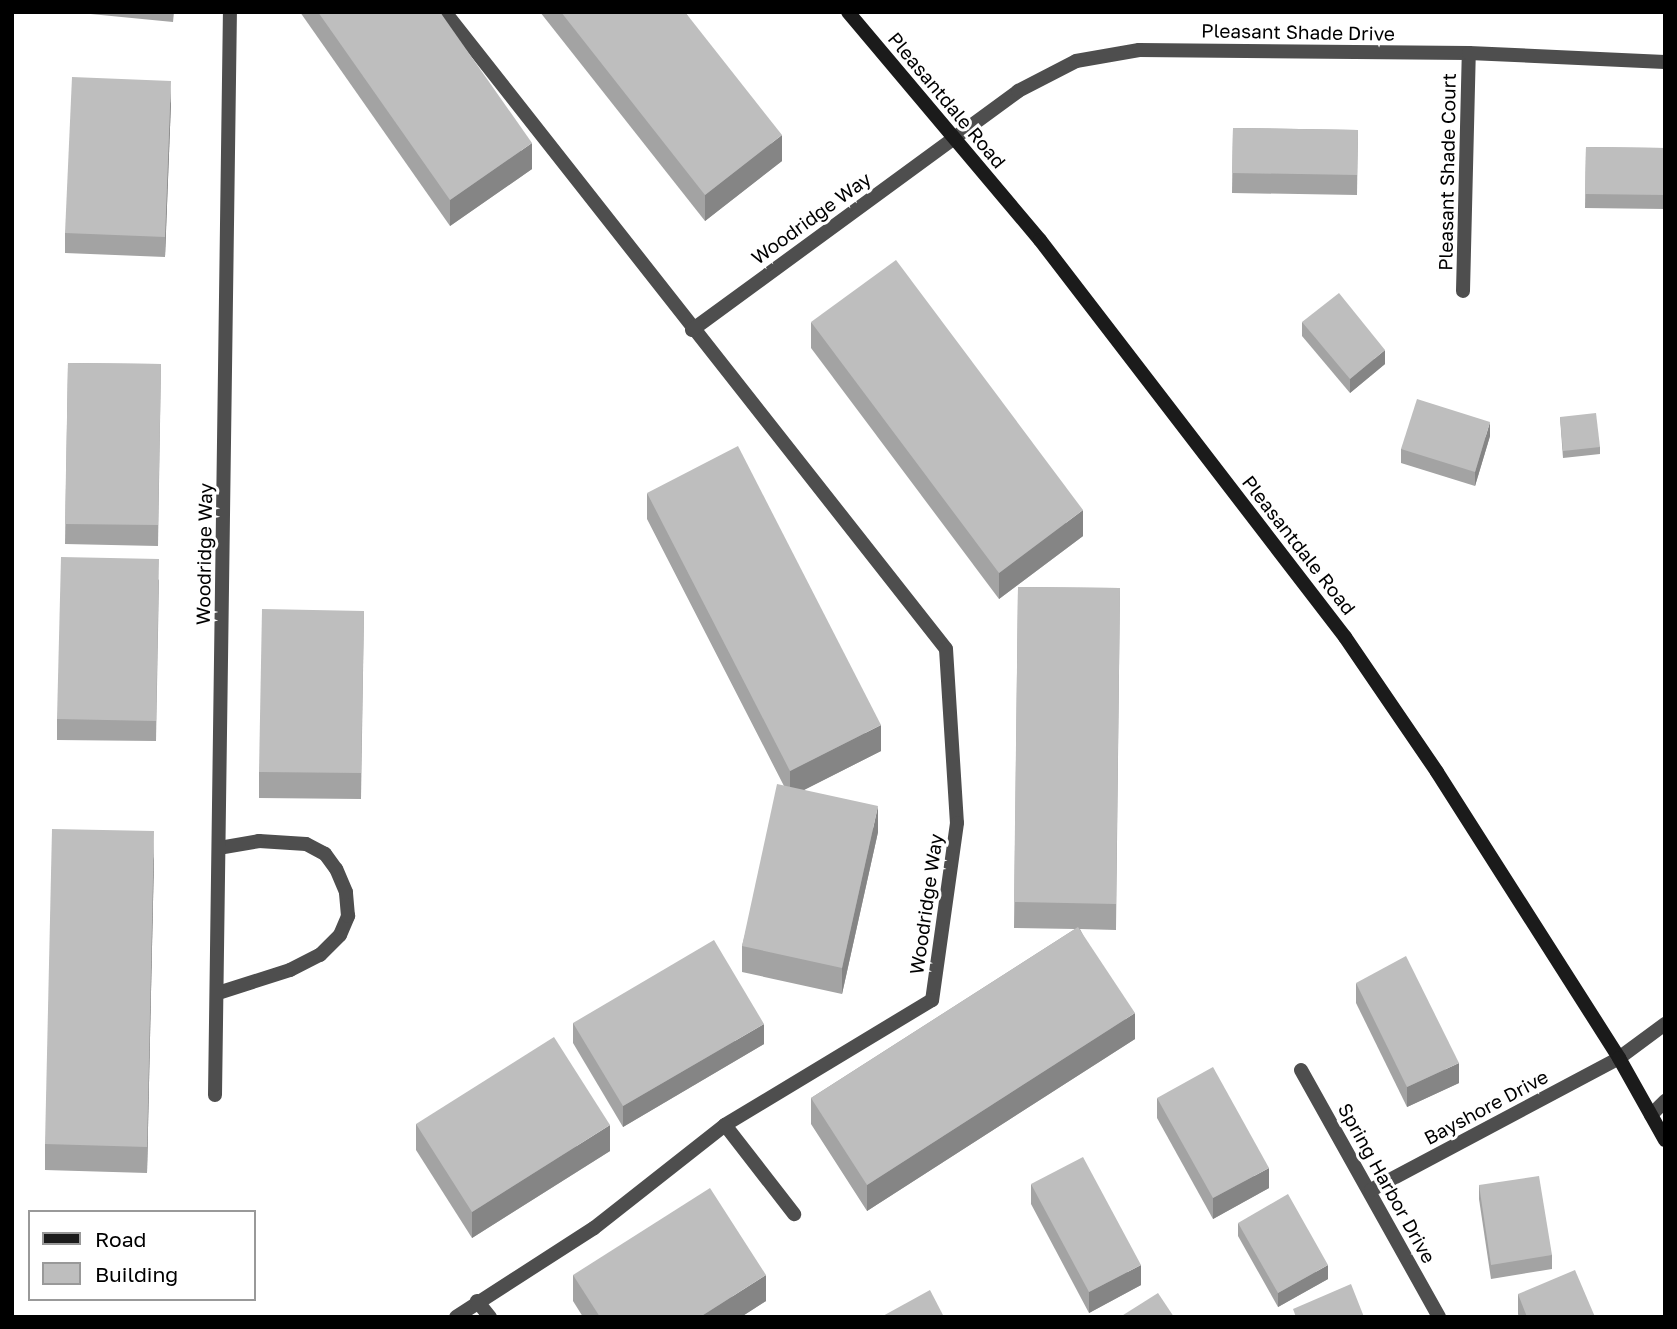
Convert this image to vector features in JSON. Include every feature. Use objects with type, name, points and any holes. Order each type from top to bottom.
[{"type":"main road","name":"Pleasantdale Road","points":[[848,12],[1040,240],[1345,637],[1437,772],[1619,1058],[1665,1140]]},
{"type":"street","name":"Woodridge Way","points":[[215,1095],[230,12]]},
{"type":"street","name":"Woodridge Way","points":[[445,12],[692,330],[946,649],[957,822],[932,1000],[725,1125],[594,1228],[456,1317]]},
{"type":"street","name":"Pleasant Shade Drive","points":[[954,139],[1018,91],[1076,61],[1139,50],[1469,54],[1665,62]]},
{"type":"street","name":"Pleasant Shade Court","points":[[1464,292],[1469,54]]},
{"type":"street","name":"Woodridge Way","points":[[692,330],[954,139]]},
{"type":"street","points":[[218,993],[290,970],[320,955],[341,935],[348,916],[346,892],[336,869],[325,854],[306,844],[259,841],[220,848]]},
{"type":"street","name":"Bayshore Drive","points":[[1371,1190],[1619,1058],[1665,1024]]},
{"type":"street","name":"Spring Harbor Drive","points":[[1301,1070],[1371,1190],[1439,1317]]},
{"type":"street","points":[[1651,1115],[1665,1101]]},
{"type":"street","points":[[725,1125],[794,1214]]},
{"type":"street","points":[[477,1301],[490,1317]]},
{"type":"building","points":[[318,12],[440,12],[532,143],[450,200]]},
{"type":"building","points":[[561,12],[685,12],[782,135],[705,195]]},
{"type":"building","points":[[72,77],[171,81],[165,237],[65,233]]},
{"type":"building","points":[[1233,128],[1358,130],[1357,175],[1232,173]]},
{"type":"building","points":[[1586,147],[1665,148],[1665,195],[1585,194]]},
{"type":"building","points":[[896,260],[1083,510],[999,573],[811,322]]},
{"type":"building","points":[[1339,293],[1385,350],[1350,379],[1302,322]]},
{"type":"building","points":[[68,363],[161,364],[158,525],[65,524]]},
{"type":"building","points":[[1417,399],[1490,422],[1475,472],[1401,449]]},
{"type":"building","points":[[1596,413],[1600,447],[1563,451],[1560,417]]},
{"type":"building","points":[[738,446],[881,725],[790,771],[647,493]]},
{"type":"building","points":[[61,557],[159,559],[156,721],[57,719]]},
{"type":"building","points":[[1018,587],[1120,588],[1116,904],[1014,902]]},
{"type":"building","points":[[262,609],[364,611],[361,773],[259,772]]},
{"type":"building","points":[[777,784],[878,806],[842,968],[742,946]]},
{"type":"building","points":[[52,829],[154,831],[147,1147],[45,1144]]},
{"type":"building","points":[[1078,927],[1135,1013],[867,1185],[811,1098]]},
{"type":"building","points":[[714,940],[764,1024],[623,1106],[573,1023]]},
{"type":"building","points":[[1406,956],[1459,1063],[1407,1087],[1356,983]]},
{"type":"building","points":[[554,1037],[610,1125],[472,1212],[416,1124]]},
{"type":"building","points":[[1213,1067],[1269,1168],[1213,1198],[1157,1098]]},
{"type":"building","points":[[1083,1157],[1141,1265],[1089,1292],[1031,1184]]},
{"type":"building","points":[[1539,1176],[1552,1255],[1491,1265],[1479,1185]]},
{"type":"building","points":[[710,1188],[766,1275],[700,1317],[600,1317],[573,1275]]},
{"type":"building","points":[[1288,1194],[1328,1265],[1278,1293],[1238,1223]]},
{"type":"building","points":[[1575,1270],[1595,1317],[1527,1317],[1518,1294]]},
{"type":"building","points":[[1351,1284],[1364,1317],[1296,1317],[1293,1309]]},
{"type":"building","points":[[930,1290],[944,1317],[881,1317]]},
{"type":"building","points":[[1158,1293],[1174,1317],[1120,1317]]}]
